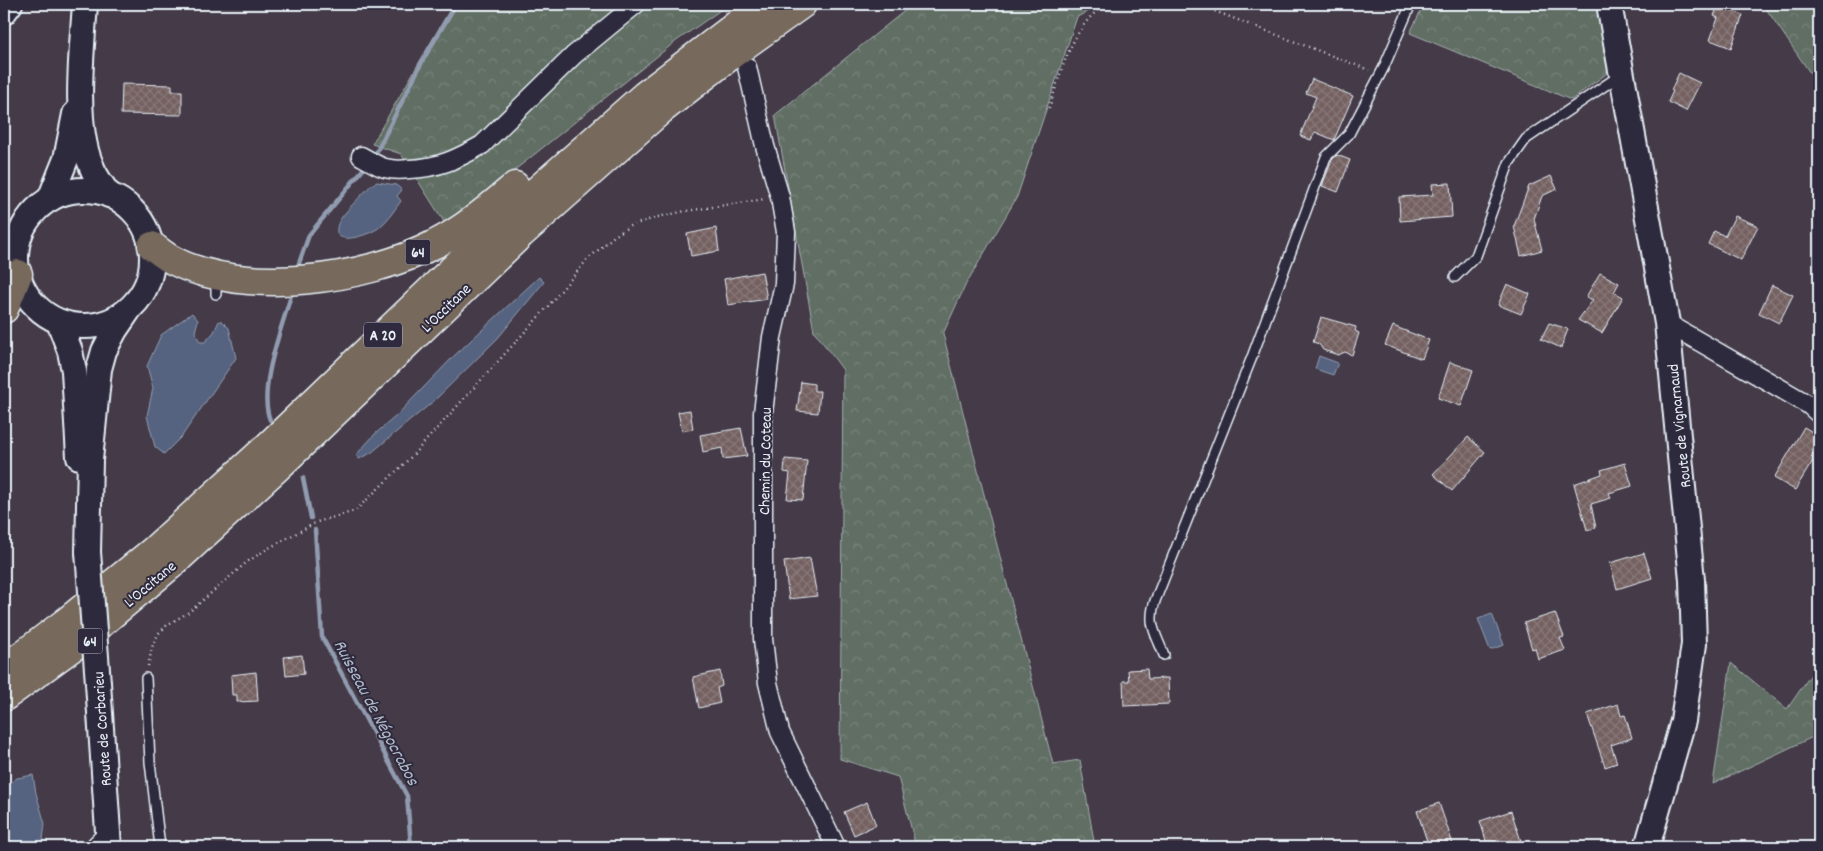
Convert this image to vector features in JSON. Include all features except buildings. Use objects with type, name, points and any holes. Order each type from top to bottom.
[{"type":"highway","name":"L'Occitane","points":[[4,669],[66,622],[153,551],[265,449],[507,217],[645,95],[764,4]]},
{"type":"highway","name":"L'Occitane","points":[[4,697],[74,646],[173,563],[281,464],[536,221],[661,110],[735,52],[802,4]]},
{"type":"highway","name":"64","points":[[152,246],[216,285],[245,280],[314,278],[360,271],[396,261],[428,248],[472,222],[540,166],[645,95]]},
{"type":"highway","points":[[4,309],[12,266]]},
{"type":"highway","name":"64","points":[[4,715],[46,682],[173,563]]},
{"type":"main road","points":[[4,12],[10,4]]},
{"type":"main road","points":[[85,4],[80,88],[83,129],[88,156],[96,178],[109,195]]},
{"type":"main road","name":"Route de Vignarnaud","points":[[1609,4],[1667,323],[1692,580],[1694,644],[1683,721],[1647,847]]},
{"type":"main road","points":[[50,199],[66,160],[80,88]]},
{"type":"main road","points":[[82,190],[109,195],[124,203],[137,215],[146,230],[152,246],[152,264],[149,281],[141,296],[129,309],[114,320],[96,325],[77,326],[59,322],[44,314],[32,303],[23,290],[12,266],[21,232],[29,217],[50,199],[69,192],[82,190]]},
{"type":"main road","points":[[4,227],[29,217]]},
{"type":"main road","name":"Route de Corbarieu","points":[[88,552],[90,460],[99,369],[104,351],[129,309]]},
{"type":"main road","name":"Route de Corbarieu","points":[[59,322],[70,351],[74,371],[108,837]]},
{"type":"street","points":[[361,156],[386,168],[398,170],[426,168],[445,164],[464,155],[482,145],[574,55],[636,4]]},
{"type":"street","name":"Chemin du Coteau","points":[[747,67],[765,146],[780,197],[786,232],[784,284],[772,337],[764,413],[763,639],[768,683],[780,732],[836,847]]},
{"type":"street","points":[[1667,323],[1808,405],[1819,414]]},
{"type":"lane","points":[[1164,655],[1151,623],[1151,613],[1155,601],[1252,357],[1326,157],[1350,134],[1380,74],[1411,4]]},
{"type":"lane","points":[[1455,277],[1476,256],[1509,163],[1526,139],[1622,74]]},
{"type":"lane","points":[[146,678],[150,762],[160,847]]},
{"type":"lane","points":[[92,847],[93,842],[108,837]]},
{"type":"path","points":[[1049,108],[1066,57],[1080,29],[1098,9],[1106,4]]},
{"type":"path","points":[[1196,4],[1380,74]]},
{"type":"path","points":[[146,678],[153,644],[159,633],[167,625],[189,612],[247,562],[266,549],[317,522],[355,511],[411,457],[548,306],[587,260],[613,237],[630,226],[658,217],[744,201],[780,197]]},
{"type":"green space","points":[[453,4],[729,4],[675,42],[446,225],[401,154],[372,144]]},
{"type":"green space","points":[[913,4],[1103,4],[1077,17],[1017,197],[966,284],[943,334],[1053,764],[1080,760],[1095,847],[916,847],[898,777],[840,759],[843,370],[814,331],[775,115]]},
{"type":"green space","points":[[1424,4],[1602,4],[1610,71],[1571,100],[1410,33]]},
{"type":"green space","points":[[1758,4],[1819,4],[1819,86],[1767,10]]},
{"type":"green space","points":[[1731,663],[1787,709],[1819,663],[1819,734],[1713,784]]},
{"type":"water","points":[[377,182],[396,185],[402,190],[397,196],[401,201],[387,220],[370,233],[353,238],[340,236],[337,232],[340,220],[371,185]]},
{"type":"water","points":[[539,277],[544,282],[498,338],[435,400],[371,453],[359,459],[356,455],[375,434],[395,417],[455,355]]},
{"type":"water","points":[[192,313],[198,320],[195,332],[200,342],[205,342],[214,332],[219,321],[222,321],[229,328],[236,358],[182,436],[164,454],[155,447],[147,416],[153,388],[147,366],[161,335]]},
{"type":"water","points":[[1319,356],[1338,363],[1333,375],[1315,369]]},
{"type":"water","points":[[1492,614],[1504,645],[1490,650],[1478,619]]},
{"type":"water","points":[[33,775],[45,824],[42,847],[4,847],[4,787],[17,778]]},
{"type":"waterway","name":"Ruisseau de Négocrabos","points":[[376,153],[424,58],[456,4]]},
{"type":"waterway","name":"Ruisseau de Négocrabos","points":[[298,266],[309,235],[365,167]]},
{"type":"waterway","name":"Ruisseau de Négocrabos","points":[[270,420],[267,407],[269,374],[292,292]]},
{"type":"waterway","name":"Ruisseau de Négocrabos","points":[[303,478],[311,518]]},
{"type":"waterway","name":"Ruisseau de Négocrabos","points":[[315,530],[322,637],[407,796],[411,847]]},
{"type":"tunnel","points":[[731,4],[738,32]]}]
